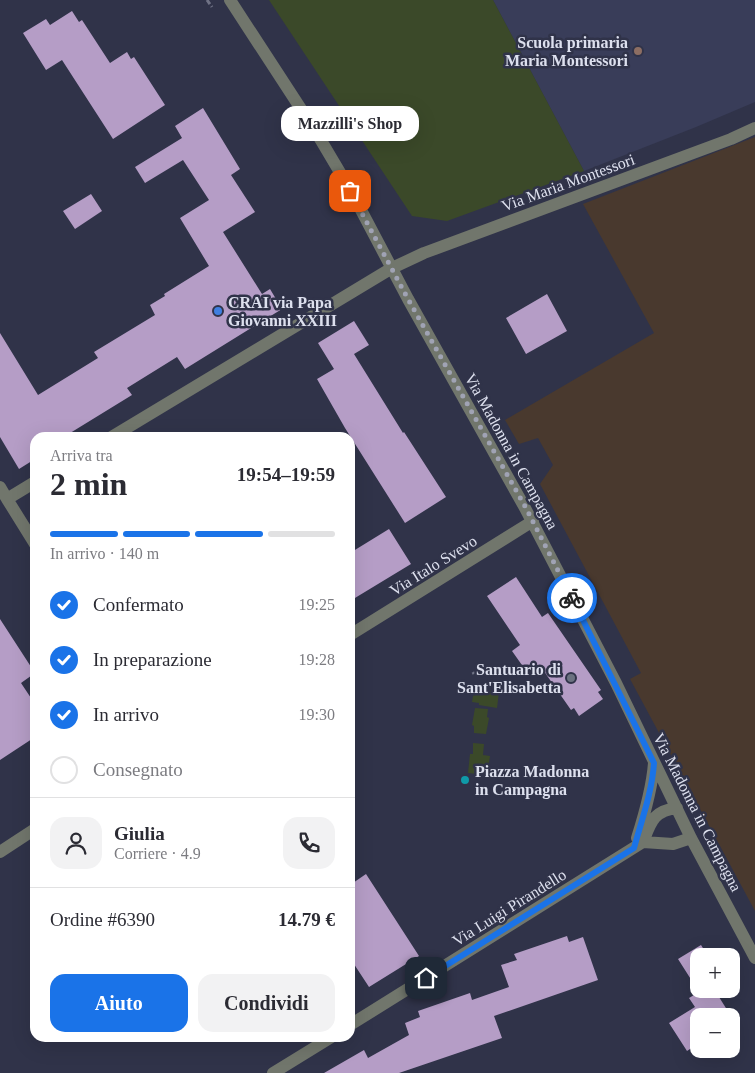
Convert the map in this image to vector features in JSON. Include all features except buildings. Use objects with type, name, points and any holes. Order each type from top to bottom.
[{"type":"street","name":"Via Madonna in Campagna","points":[[230,0],[316,132],[533,521],[616,683],[691,838],[755,958]]},
{"type":"street","name":"Via Maria Montessori","points":[[120,432],[392,268],[424,253],[731,139],[755,128]]},
{"type":"street","points":[[7,499],[30,485]]},
{"type":"street","points":[[0,487],[30,536]]},
{"type":"street","name":"Via Italo Svevo","points":[[355,632],[533,521]]},
{"type":"street","points":[[638,845],[653,781],[654,763]]},
{"type":"street","points":[[638,845],[655,816],[662,811],[677,808]]},
{"type":"street","points":[[0,852],[30,832]]},
{"type":"street","points":[[638,845],[673,844],[691,838]]},
{"type":"street","name":"Via Luigi Pirandello","points":[[355,1022],[638,845]]},
{"type":"street","points":[[273,1073],[323,1042]]},
{"type":"shaded area","name":"Scuola primaria Maria Montessori","points":[[493,0],[755,0],[755,102],[584,171]]},
{"type":"shaded area","points":[[755,137],[755,911],[630,679],[641,673],[540,484],[553,465],[538,438],[519,444],[505,420],[654,333],[583,204]]},
{"type":"green space","points":[[269,0],[493,0],[584,171],[447,221],[412,216]]},
{"type":"green space","points":[[481,689],[499,692],[497,708],[472,702],[474,690],[480,691]]},
{"type":"green space","points":[[475,708],[488,709],[487,717],[489,718],[486,734],[474,733],[474,726],[472,725]]},
{"type":"green space","points":[[473,743],[484,744],[483,755],[490,756],[487,775],[468,773],[470,754],[473,754]]},
{"type":"way so far","points":[[350,191],[408,299],[526,508],[572,598]]},
{"type":"place","name":"Scuola primaria Maria Montessori","points":[[638,51]]},
{"type":"place","name":"Mazzilli's Shop","points":[[350,191]]},
{"type":"place","name":"CRAI via Papa Giovanni XXIII","points":[[218,311]]},
{"type":"place","name":"Santuario di Sant'Elisabetta","points":[[571,678]]},
{"type":"place","name":"Piazza Madonna in Campagna","points":[[465,780]]},
{"type":"route","points":[[426,978],[634,848],[653,781],[654,763],[616,683],[572,598]]}]
